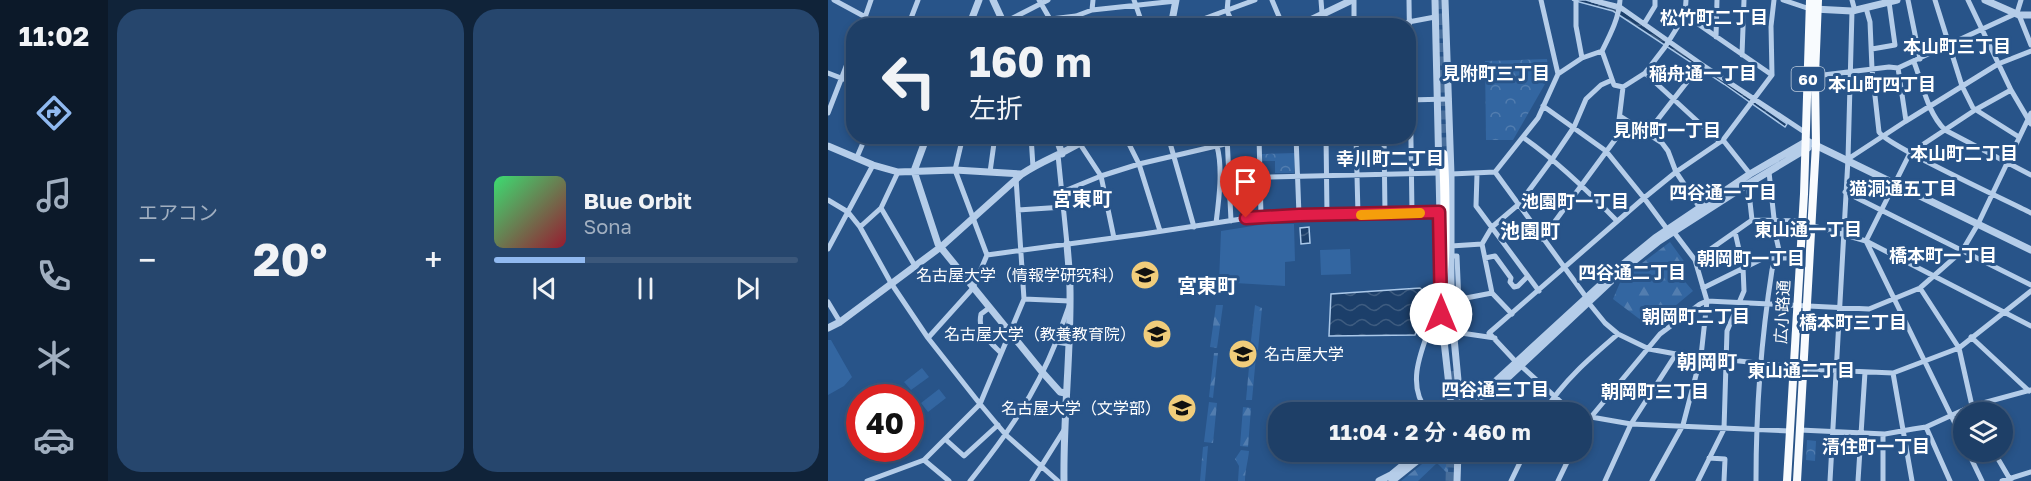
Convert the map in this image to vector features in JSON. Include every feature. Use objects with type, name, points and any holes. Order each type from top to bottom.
[{"type":"highway","points":[[1441,286],[1444,272],[1442,212],[1446,181],[1443,154]]},
{"type":"main road","name":"広小路通","points":[[1787,481],[1790,431],[1807,306],[1806,141],[1812,6],[1818,0]]},
{"type":"main road","name":"広小路通","points":[[1797,481],[1800,430],[1797,306],[1800,258],[1816,144],[1812,6]]},
{"type":"street","points":[[834,0],[868,18]]},
{"type":"street","points":[[865,16],[871,0]]},
{"type":"street","points":[[911,18],[918,0]]},
{"type":"street","points":[[972,18],[979,0]]},
{"type":"street","points":[[993,0],[1001,18]]},
{"type":"street","points":[[1014,18],[1040,2],[1048,0]]},
{"type":"street","points":[[1092,10],[1093,0]]},
{"type":"street","points":[[1059,18],[1134,2],[1176,0],[1171,18]]},
{"type":"street","points":[[1228,0],[1227,11],[1230,18]]},
{"type":"street","points":[[1207,18],[1256,0]]},
{"type":"street","points":[[1272,0],[1280,18]]},
{"type":"street","points":[[1321,0],[1323,18]]},
{"type":"street","points":[[1313,18],[1353,0],[1354,18]]},
{"type":"street","points":[[1409,0],[1409,18]]},
{"type":"street","points":[[987,255],[1261,216],[1442,212],[1435,0]]},
{"type":"street","points":[[1445,0],[1451,174],[1451,310],[1460,402]]},
{"type":"street","points":[[1541,0],[1558,74]]},
{"type":"street","points":[[1592,0],[1620,7],[1806,141],[1848,159],[2031,250]]},
{"type":"street","points":[[1620,0],[1620,7],[1602,51],[1614,85],[1623,87],[1645,74],[1668,43],[1685,15],[1686,0]]},
{"type":"street","points":[[1644,24],[1655,6],[1655,0]]},
{"type":"street","points":[[1716,37],[1717,0]]},
{"type":"street","points":[[1742,55],[1744,0]]},
{"type":"street","points":[[1563,402],[1518,364],[1490,333],[1616,220],[1676,172],[1722,141],[1772,75],[1771,27],[1774,0]]},
{"type":"street","points":[[1783,0],[1853,11],[1875,3],[1893,1],[1894,45],[1872,49]]},
{"type":"street","points":[[1830,481],[1848,159],[1852,0]]},
{"type":"street","points":[[1908,0],[1920,59]]},
{"type":"street","points":[[1935,0],[1962,86],[1975,110],[2019,137]]},
{"type":"street","points":[[1592,416],[1660,334],[1680,317],[1707,301],[1869,309],[1920,288],[1962,251],[1978,224],[2019,137],[2030,119],[2011,90],[1968,0]]},
{"type":"street","points":[[1985,0],[2018,14],[2031,15]]},
{"type":"street","points":[[2021,0],[2018,14],[2031,45]]},
{"type":"street","points":[[1576,1],[1576,26],[1582,58]]},
{"type":"street","points":[[1040,2],[1050,18]]},
{"type":"street","points":[[1134,2],[1140,18]]},
{"type":"street","points":[[1866,8],[1870,22],[1872,69],[1882,137],[2031,213]]},
{"type":"street","points":[[1815,75],[1898,68],[2018,14]]},
{"type":"street","points":[[1685,15],[1772,75]]},
{"type":"street","points":[[1416,20],[1435,17]]},
{"type":"street","points":[[1451,174],[1495,172],[1538,118],[1558,74],[1582,58],[1602,51]]},
{"type":"street","points":[[1848,159],[1928,106],[1998,64],[2031,51]]},
{"type":"street","points":[[1914,62],[1924,87],[1928,106],[1937,123],[1945,130],[2031,175]]},
{"type":"street","points":[[828,113],[846,64]]},
{"type":"street","points":[[1648,132],[1700,66]]},
{"type":"street","points":[[1898,68],[1906,120]]},
{"type":"street","points":[[828,73],[846,80]]},
{"type":"street","points":[[1645,74],[1722,141],[1750,174]]},
{"type":"street","points":[[1512,314],[1492,293],[1482,244],[1492,227],[1519,204],[1553,159],[1574,127],[1586,99],[1601,85],[1612,80]]},
{"type":"street","points":[[1542,239],[1617,137],[1623,87]]},
{"type":"street","points":[[1866,241],[1910,153],[1975,110],[2011,90]]},
{"type":"street","points":[[1416,100],[1449,99]]},
{"type":"street","points":[[1543,106],[1606,151],[1695,260],[1707,301],[1701,356],[1683,425],[1652,481]]},
{"type":"street","points":[[1620,117],[1648,132],[1662,143],[1668,151],[1676,172],[1700,208]]},
{"type":"street","points":[[1524,138],[1582,184],[1616,220]]},
{"type":"street","points":[[1670,230],[1768,172],[1806,141]]},
{"type":"street","points":[[1480,402],[1622,265],[1750,174],[1806,141]]},
{"type":"street","points":[[857,157],[863,144]]},
{"type":"street","points":[[924,144],[914,171],[941,248],[1010,334],[1060,392],[1065,393]]},
{"type":"street","points":[[928,338],[973,288],[987,255],[955,170],[961,144]]},
{"type":"street","points":[[990,172],[993,144]]},
{"type":"street","points":[[1032,144],[1033,167]]},
{"type":"street","points":[[1058,144],[1069,303],[1064,481]]},
{"type":"street","points":[[828,328],[840,322],[941,248],[1019,176],[1080,144],[1101,176],[1114,238]]},
{"type":"street","points":[[1129,144],[1139,164],[1160,231]]},
{"type":"street","points":[[1170,144],[1194,226]]},
{"type":"street","points":[[1062,192],[1139,164],[1220,144]]},
{"type":"street","points":[[1228,144],[1231,221]]},
{"type":"street","points":[[1259,144],[1261,216]]},
{"type":"street","points":[[1296,144],[1299,215]]},
{"type":"street","points":[[1326,144],[1327,214]]},
{"type":"street","points":[[1356,144],[1358,215]]},
{"type":"street","points":[[1384,144],[1385,214]]},
{"type":"street","points":[[1411,144],[1412,213]]},
{"type":"street","points":[[828,146],[873,165],[898,172],[955,170],[1019,176]]},
{"type":"street","points":[[1216,146],[1220,157],[1216,223]]},
{"type":"street","points":[[828,249],[873,165]]},
{"type":"street","points":[[860,227],[881,208],[898,172]]},
{"type":"street","points":[[1495,172],[1605,322],[1618,334],[1649,349],[1798,368],[1893,373],[1959,348],[2031,291]]},
{"type":"street","points":[[1756,481],[1756,430],[1761,364],[1767,304],[1778,259],[1768,172]]},
{"type":"street","points":[[1230,178],[1439,173]]},
{"type":"street","points":[[1477,174],[1476,206],[1539,291]]},
{"type":"street","points":[[949,481],[924,460],[980,404],[1024,299],[1018,210],[1019,176]]},
{"type":"street","points":[[1748,184],[1752,220]]},
{"type":"street","points":[[1845,192],[2031,285]]},
{"type":"street","points":[[828,200],[848,212],[860,227],[891,283],[928,338],[980,404],[1006,435],[1058,481]]},
{"type":"street","points":[[1018,210],[1064,207]]},
{"type":"street","points":[[881,208],[915,266]]},
{"type":"street","points":[[1695,260],[1752,220],[1806,223],[1866,241],[2031,326]]},
{"type":"street","points":[[1698,481],[1724,429],[1727,331],[1744,291],[1743,267],[1735,232]]},
{"type":"street","points":[[1866,241],[1953,420]]},
{"type":"street","points":[[1451,246],[1482,244]]},
{"type":"street","points":[[1451,256],[1457,256],[1458,304],[1464,307]]},
{"type":"street","points":[[1485,258],[1495,256],[1511,278],[1510,282],[1514,287],[1528,276]]},
{"type":"street","points":[[1703,288],[1764,258],[1800,258]]},
{"type":"street","points":[[1441,286],[1441,314],[1451,402]]},
{"type":"street","points":[[1920,288],[1959,348],[1971,402]]},
{"type":"street","points":[[1492,293],[1466,298],[1460,322],[1461,333],[1495,338]]},
{"type":"street","points":[[1024,299],[1069,303]]},
{"type":"street","points":[[828,302],[840,322]]},
{"type":"street","points":[[970,481],[1006,435],[1044,373],[1069,303]]},
{"type":"street","points":[[989,308],[981,314],[980,327],[986,338],[1001,353]]},
{"type":"street","points":[[1421,402],[1416,391],[1416,372],[1434,316],[1451,310]]},
{"type":"street","points":[[1550,402],[1577,370],[1618,334]]},
{"type":"street","points":[[1971,337],[2030,391]]},
{"type":"street","points":[[1056,342],[1069,344]]},
{"type":"street","points":[[1605,481],[1631,424],[1676,354]]},
{"type":"street","points":[[1473,402],[1518,364]]},
{"type":"street","points":[[1858,481],[1865,372]]},
{"type":"street","points":[[1893,373],[1912,481]]},
{"type":"street","points":[[1987,402],[2030,391]]},
{"type":"street","points":[[1800,430],[1883,434],[1926,427],[1951,416]]},
{"type":"street","points":[[1592,417],[1631,424],[1790,431]]},
{"type":"street","points":[[945,439],[964,456],[998,424]]},
{"type":"street","points":[[1926,427],[1950,481]]},
{"type":"street","points":[[1032,481],[1064,430]]},
{"type":"street","points":[[1883,434],[1883,481]]},
{"type":"street","points":[[1709,458],[1725,459],[1724,481]]},
{"type":"street","points":[[867,481],[919,462]]},
{"type":"street","points":[[1379,481],[1391,475],[1407,462]]},
{"type":"street","points":[[1392,481],[1416,462]]},
{"type":"street","points":[[1457,481],[1458,462]]},
{"type":"street","points":[[1511,481],[1520,462]]},
{"type":"street","points":[[1558,481],[1567,462]]},
{"type":"street","points":[[1973,462],[1982,481]]},
{"type":"street","points":[[2000,462],[2011,480]]},
{"type":"street","points":[[2001,481],[2011,480],[2031,472]]},
{"type":"green space","points":[[1547,59],[1549,77],[1513,140],[1486,140],[1485,61]]},
{"type":"green space","points":[[1295,153],[1294,173],[1275,173],[1275,161],[1262,161],[1262,154]]},
{"type":"green space","points":[[1265,224],[1294,224],[1295,261],[1285,262],[1285,286],[1219,282],[1221,231]]},
{"type":"green space","points":[[1670,242],[1686,264],[1681,277],[1693,291],[1650,327],[1613,299],[1622,278]]},
{"type":"green space","points":[[1350,249],[1351,274],[1321,275],[1320,250]]},
{"type":"green space","points":[[1216,305],[1223,305],[1217,348],[1210,347]]},
{"type":"green space","points":[[1255,305],[1262,308],[1258,350],[1250,349]]},
{"type":"green space","points":[[828,340],[831,340],[852,377],[844,386],[828,395]]},
{"type":"green space","points":[[1214,353],[1218,353],[1213,398],[1209,397]]},
{"type":"green space","points":[[1250,356],[1256,356],[1252,400],[1246,400]]},
{"type":"green space","points":[[922,368],[929,377],[919,384],[904,382]]},
{"type":"green space","points":[[939,389],[946,398],[928,412],[924,407],[924,401]]},
{"type":"green space","points":[[1209,402],[1217,403],[1213,443],[1204,442]]},
{"type":"green space","points":[[1243,407],[1251,408],[1248,447],[1240,446]]},
{"type":"green space","points":[[1807,440],[1816,441],[1815,461],[1806,460]]},
{"type":"green space","points":[[1208,446],[1205,481],[1200,481],[1203,447]]},
{"type":"green space","points":[[1241,450],[1249,451],[1245,481],[1238,481],[1239,466],[1235,459]]},
{"type":"green space","points":[[1425,462],[1449,462],[1448,474],[1437,463],[1418,481],[1401,481]]},
{"type":"water","points":[[1572,0],[1586,0],[1623,11],[1787,124],[1785,127],[1613,11]]},
{"type":"water","points":[[1309,227],[1310,243],[1301,244],[1300,228]]},
{"type":"water","points":[[1420,288],[1429,296],[1415,335],[1329,336],[1331,294]]},
{"type":"tunnel","points":[[1441,0],[1443,22]]},
{"type":"tunnel","points":[[1440,16],[1443,154]]},
{"type":"tunnel","points":[[1454,371],[1456,402]]},
{"type":"tunnel","points":[[1450,481],[1451,462]]},
{"type":"slow traffic","points":[[1361,215],[1420,213]]},
{"type":"place","name":"名古屋大学（情報学研究科）","points":[[1145,275]]},
{"type":"place","name":"名古屋大学（教養教育院）","points":[[1157,334]]},
{"type":"place","name":"名古屋大学","points":[[1243,354]]},
{"type":"place","name":"名古屋大学（文学部）","points":[[1182,408]]},
{"type":"district","name":"松竹町二丁目","points":[[1714,17]]},
{"type":"district","name":"本山町三丁目","points":[[1957,46]]},
{"type":"district","name":"見附町三丁目","points":[[1496,73]]},
{"type":"district","name":"稲舟通一丁目","points":[[1703,73]]},
{"type":"district","name":"本山町四丁目","points":[[1882,84]]},
{"type":"district","name":"見附町一丁目","points":[[1667,130]]},
{"type":"district","name":"本山町二丁目","points":[[1964,153]]},
{"type":"district","name":"幸川町二丁目","points":[[1390,158]]},
{"type":"district","name":"猫洞通五丁目","points":[[1903,188]]},
{"type":"district","name":"四谷通一丁目","points":[[1723,192]]},
{"type":"district","name":"宮東町","points":[[1082,198]]},
{"type":"district","name":"池園町一丁目","points":[[1575,201]]},
{"type":"district","name":"東山通一丁目","points":[[1808,229]]},
{"type":"district","name":"池園町","points":[[1530,230]]},
{"type":"district","name":"橋本町一丁目","points":[[1943,255]]},
{"type":"district","name":"朝岡町一丁目","points":[[1751,258]]},
{"type":"district","name":"四谷通二丁目","points":[[1632,272]]},
{"type":"district","name":"宮東町","points":[[1207,285]]},
{"type":"district","name":"朝岡町二丁目","points":[[1696,316]]},
{"type":"district","name":"橋本町三丁目","points":[[1853,322]]},
{"type":"district","name":"朝岡町","points":[[1707,361]]},
{"type":"district","name":"東山通二丁目","points":[[1801,370]]},
{"type":"district","name":"四谷通三丁目","points":[[1495,389]]},
{"type":"district","name":"朝岡町三丁目","points":[[1655,391]]},
{"type":"district","name":"清住町一丁目","points":[[1876,446]]},
{"type":"route","points":[[1246,218],[1439,212],[1441,314]]}]
